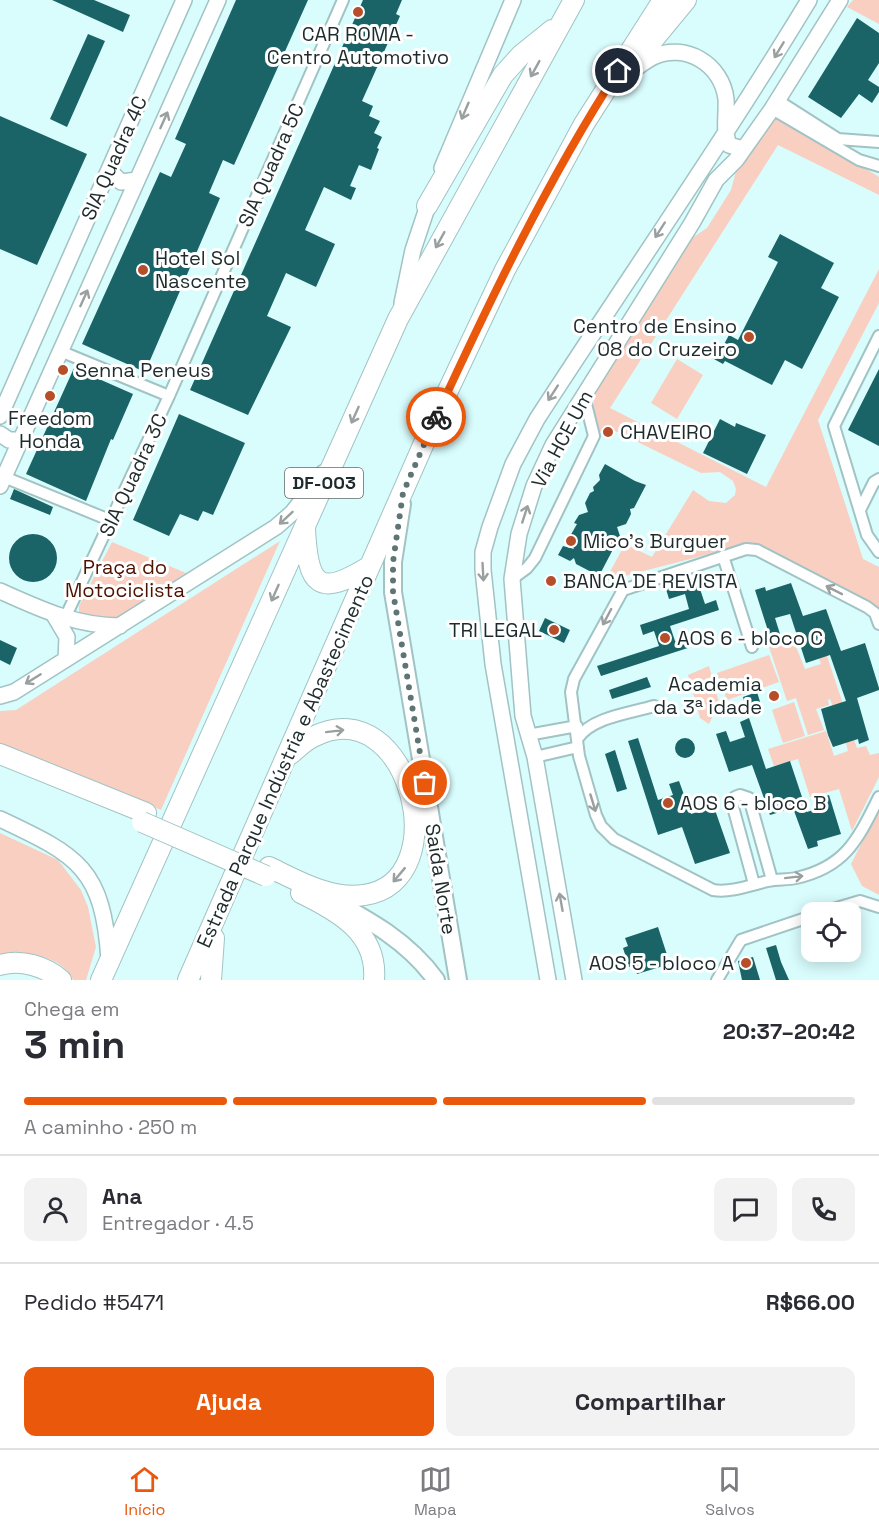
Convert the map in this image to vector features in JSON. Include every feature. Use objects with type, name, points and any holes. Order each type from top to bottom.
[{"type":"highway","name":"DF-003","points":[[101,980],[398,319],[574,0]]},
{"type":"highway","name":"Estrada Parque Indústria e Abastecimento","points":[[188,980],[370,566],[505,270],[584,124],[663,0]]},
{"type":"highway","points":[[584,124],[686,0]]},
{"type":"highway","points":[[428,206],[503,75],[521,55],[561,22]]},
{"type":"highway","points":[[305,526],[307,560],[312,576],[320,581],[332,585],[344,582],[370,566]]},
{"type":"highway","points":[[0,754],[302,884],[352,896],[375,893],[394,883],[411,855],[415,831],[413,808],[399,765],[388,748],[372,736],[350,730],[327,732],[309,739],[285,759]]},
{"type":"highway","points":[[0,768],[38,778],[144,817]]},
{"type":"highway","points":[[268,871],[323,904],[357,928],[373,958],[374,980]]},
{"type":"highway","points":[[211,980],[217,918]]},
{"type":"highway","points":[[0,965],[29,964],[52,972],[61,980]]},
{"type":"main road","name":"SIA Quadra 4C","points":[[0,416],[184,0]]},
{"type":"main road","points":[[2,482],[218,0]]},
{"type":"main road","points":[[398,319],[413,249],[428,206],[449,148],[513,0]]},
{"type":"main road","points":[[548,980],[492,664],[483,552],[513,464],[537,419],[810,0]]},
{"type":"main road","name":"Via HCE Um","points":[[573,980],[566,926],[535,757],[523,717],[512,579],[519,534],[534,486],[553,445],[692,223],[716,180],[743,149],[775,105],[835,4]]},
{"type":"main road","points":[[622,78],[653,57],[670,53],[698,57],[720,78],[726,97],[726,131],[729,145],[743,149]]},
{"type":"main road","points":[[110,171],[121,182],[137,180]]},
{"type":"main road","points":[[97,197],[112,196],[123,208]]},
{"type":"main road","points":[[677,203],[685,204],[692,209],[692,223]]},
{"type":"main road","points":[[0,434],[9,440],[21,440]]},
{"type":"main road","points":[[0,696],[14,692],[276,527],[292,513],[336,457]]},
{"type":"main road","name":"Saída Norte","points":[[403,493],[393,562],[393,592],[458,980]]},
{"type":"main road","points":[[0,591],[60,616],[98,626],[120,626]]},
{"type":"main road","points":[[60,616],[67,637],[66,659]]},
{"type":"main road","points":[[489,643],[503,643],[515,637]]},
{"type":"main road","points":[[492,664],[497,660],[510,660],[520,676]]},
{"type":"main road","points":[[0,819],[46,840],[70,856],[90,878],[104,908],[109,962]]},
{"type":"main road","points":[[302,884],[379,925],[407,947],[436,980]]},
{"type":"main road","points":[[535,916],[548,929],[559,930],[566,926]]},
{"type":"main road","points":[[544,951],[553,946],[563,951],[573,980]]},
{"type":"street","name":"SIA Quadra 5C","points":[[169,396],[343,0]]},
{"type":"street","points":[[775,105],[838,139],[879,142]]},
{"type":"street","points":[[775,105],[859,160],[879,166]]},
{"type":"street","points":[[879,336],[834,426],[871,544],[879,552]]},
{"type":"street","points":[[60,351],[169,396]]},
{"type":"street","name":"SIA Quadra 3C","points":[[60,616],[112,521],[169,396]]},
{"type":"street","points":[[512,579],[527,568],[535,558],[594,436],[584,396]]},
{"type":"street","points":[[860,510],[874,482],[879,479]]},
{"type":"street","points":[[2,482],[112,521]]},
{"type":"street","points":[[879,624],[875,613],[867,607],[757,550],[746,549],[632,586],[618,596],[574,679],[571,702],[578,742],[596,815],[601,826],[614,839],[713,890],[723,891],[815,873],[841,858],[852,847],[879,797]]},
{"type":"street","points":[[723,556],[752,647]]},
{"type":"street","points":[[535,757],[578,742],[584,730],[593,724],[654,706]]},
{"type":"street","points":[[528,735],[577,726]]},
{"type":"street","points":[[754,884],[733,803],[740,795],[749,798],[771,880]]},
{"type":"street","points":[[857,902],[879,907]]},
{"type":"street","points":[[717,980],[741,940],[801,920]]},
{"type":"green space","points":[[853,0],[879,0],[879,24],[847,7]]},
{"type":"green space","points":[[777,113],[879,177],[879,195],[778,145],[610,408],[766,487],[879,269],[879,303],[818,420],[863,559],[879,567],[879,628],[876,615],[748,544],[605,581],[625,544],[652,557],[693,490],[709,501],[726,503],[735,495],[736,489],[733,481],[720,472],[701,473],[605,426],[600,432],[593,412],[594,391],[689,240],[707,228],[731,190],[739,160]]},
{"type":"green space","points":[[677,359],[703,375],[677,419],[651,403]]},
{"type":"green space","points":[[280,541],[161,810],[0,745],[0,711],[16,710]]},
{"type":"green space","name":"Praça do Motociclista","points":[[112,542],[186,573],[120,616],[96,623],[79,615],[79,606]]},
{"type":"green space","points":[[792,637],[805,669],[821,664],[816,650],[824,647],[843,704],[836,715],[830,699],[828,700],[829,705],[816,709],[824,730],[808,735],[796,698],[787,701],[768,644]]},
{"type":"green space","points":[[769,655],[779,682],[727,700],[717,673]]},
{"type":"green space","points":[[709,666],[719,703],[709,724],[700,718],[688,675]]},
{"type":"green space","points":[[794,702],[805,736],[783,743],[772,710]]},
{"type":"green space","points":[[826,731],[834,756],[848,751],[845,740],[853,737],[857,748],[866,746],[870,755],[879,753],[879,777],[852,831],[839,789],[810,797],[798,759],[774,766],[768,749]]},
{"type":"green space","points":[[879,809],[879,895],[862,886],[851,864]]},
{"type":"green space","points":[[0,833],[58,860],[81,890],[88,907],[96,947],[86,980],[73,980],[60,964],[41,957],[20,955],[0,958]]},
{"type":"building","points":[[52,0],[94,0],[130,15],[123,32]]},
{"type":"building","points":[[236,0],[308,0],[234,165],[223,160],[209,193],[220,198],[145,372],[82,344],[160,172],[171,177],[186,144],[175,139]]},
{"type":"building","points":[[363,0],[402,0],[396,14],[400,16],[362,101],[373,106],[369,116],[380,121],[374,133],[382,137],[377,148],[379,149],[371,170],[359,165],[350,186],[356,188],[351,200],[324,187],[305,230],[335,244],[316,287],[286,273],[267,316],[291,327],[248,415],[190,390]]},
{"type":"building","points":[[857,18],[879,33],[879,63],[868,80],[879,87],[879,92],[872,103],[859,94],[841,118],[808,97]]},
{"type":"building","points":[[88,34],[105,41],[67,127],[50,119]]},
{"type":"building","points":[[0,116],[87,154],[37,265],[0,249]]},
{"type":"building","points":[[780,234],[834,263],[821,288],[839,297],[802,369],[785,360],[772,385],[725,361],[723,364],[712,358],[717,346],[722,348],[729,335],[738,340],[778,262],[768,257]]},
{"type":"building","points":[[74,368],[133,394],[113,440],[111,439],[86,501],[26,474]]},
{"type":"building","points":[[879,369],[879,446],[848,430]]},
{"type":"building","points":[[179,414],[245,443],[213,515],[203,511],[198,521],[180,514],[169,536],[133,520]]},
{"type":"building","points":[[720,419],[735,427],[736,423],[766,435],[747,474],[703,453]]},
{"type":"building","points":[[605,464],[646,485],[634,508],[630,509],[631,514],[626,524],[617,527],[620,536],[599,576],[576,564],[574,558],[570,561],[558,555],[563,546],[574,549],[569,538],[577,524],[574,523],[579,515],[588,512],[585,503],[590,493],[594,491],[593,487],[600,480],[599,475]]},
{"type":"building","points":[[14,489],[53,507],[50,515],[10,499]]},
{"type":"building","points":[[28,534],[38,534],[50,541],[57,553],[57,563],[50,575],[38,582],[28,582],[13,571],[9,563],[9,553],[20,538]]},
{"type":"building","name":"AOS 6 - bloco C","points":[[713,574],[715,584],[700,589],[705,604],[716,600],[719,610],[670,626],[675,641],[690,636],[694,646],[601,676],[597,666],[659,646],[654,631],[643,635],[640,625],[689,609],[685,594],[669,599],[666,589]]},
{"type":"building","points":[[791,583],[803,616],[826,609],[841,651],[865,643],[879,688],[879,690],[857,698],[869,740],[859,744],[858,739],[833,747],[821,709],[846,701],[830,655],[806,663],[790,614],[775,618],[780,634],[770,637],[755,590],[765,587],[766,591]]},
{"type":"building","name":"TRI LEGAL","points":[[545,618],[570,630],[564,643],[539,631]]},
{"type":"building","points":[[0,640],[17,648],[10,665],[0,660]]},
{"type":"building","points":[[647,677],[651,687],[612,699],[609,690]]},
{"type":"building","points":[[757,692],[761,705],[747,710],[743,697]]},
{"type":"building","points":[[749,718],[766,769],[790,761],[807,812],[822,807],[819,799],[829,795],[841,834],[817,841],[818,846],[808,849],[793,808],[770,815],[752,765],[729,772],[716,734],[726,731],[730,742],[745,737],[740,722]]},
{"type":"building","name":"AOS 6 - bloco B","points":[[638,738],[658,800],[673,795],[669,784],[679,781],[691,814],[714,807],[730,853],[695,864],[682,827],[658,835],[628,741]]},
{"type":"building","points":[[685,738],[692,741],[695,748],[692,755],[685,758],[678,755],[675,748],[678,741]]},
{"type":"building","points":[[615,750],[627,789],[617,792],[605,754]]},
{"type":"building","points":[[658,927],[670,964],[637,974],[634,965],[629,967],[623,948],[628,946],[625,938]]},
{"type":"building","points":[[776,945],[789,980],[776,980],[766,948]]},
{"type":"building","points":[[753,957],[760,980],[742,980],[738,961]]},
{"type":"way so far","points":[[425,783],[393,592],[393,562],[403,493],[436,417]]},
{"type":"place","name":"CAR ROMA - Centro Automotivo","points":[[358,12]]},
{"type":"place","name":"Hotel Sol Nascente","points":[[143,270]]},
{"type":"place","name":"Centro de Ensino 08 do Cruzeiro","points":[[749,337]]},
{"type":"place","name":"Senna Peneus","points":[[63,370]]},
{"type":"place","name":"Freedom Honda","points":[[50,396]]},
{"type":"place","name":"CHAVEIRO","points":[[608,432]]},
{"type":"place","name":"Mico's Burguer","points":[[571,541]]},
{"type":"place","name":"BANCA DE REVISTA","points":[[551,581]]},
{"type":"place","name":"TRI LEGAL","points":[[554,630]]},
{"type":"place","name":"AOS 6 - bloco C","points":[[665,638]]},
{"type":"place","name":"Academia da 3ª idade","points":[[774,696]]},
{"type":"place","name":"AOS 6 - bloco B","points":[[668,803]]},
{"type":"place","name":"AOS 5 - bloco A","points":[[746,963]]},
{"type":"route","points":[[436,417],[505,270],[584,124],[618,71]]}]
